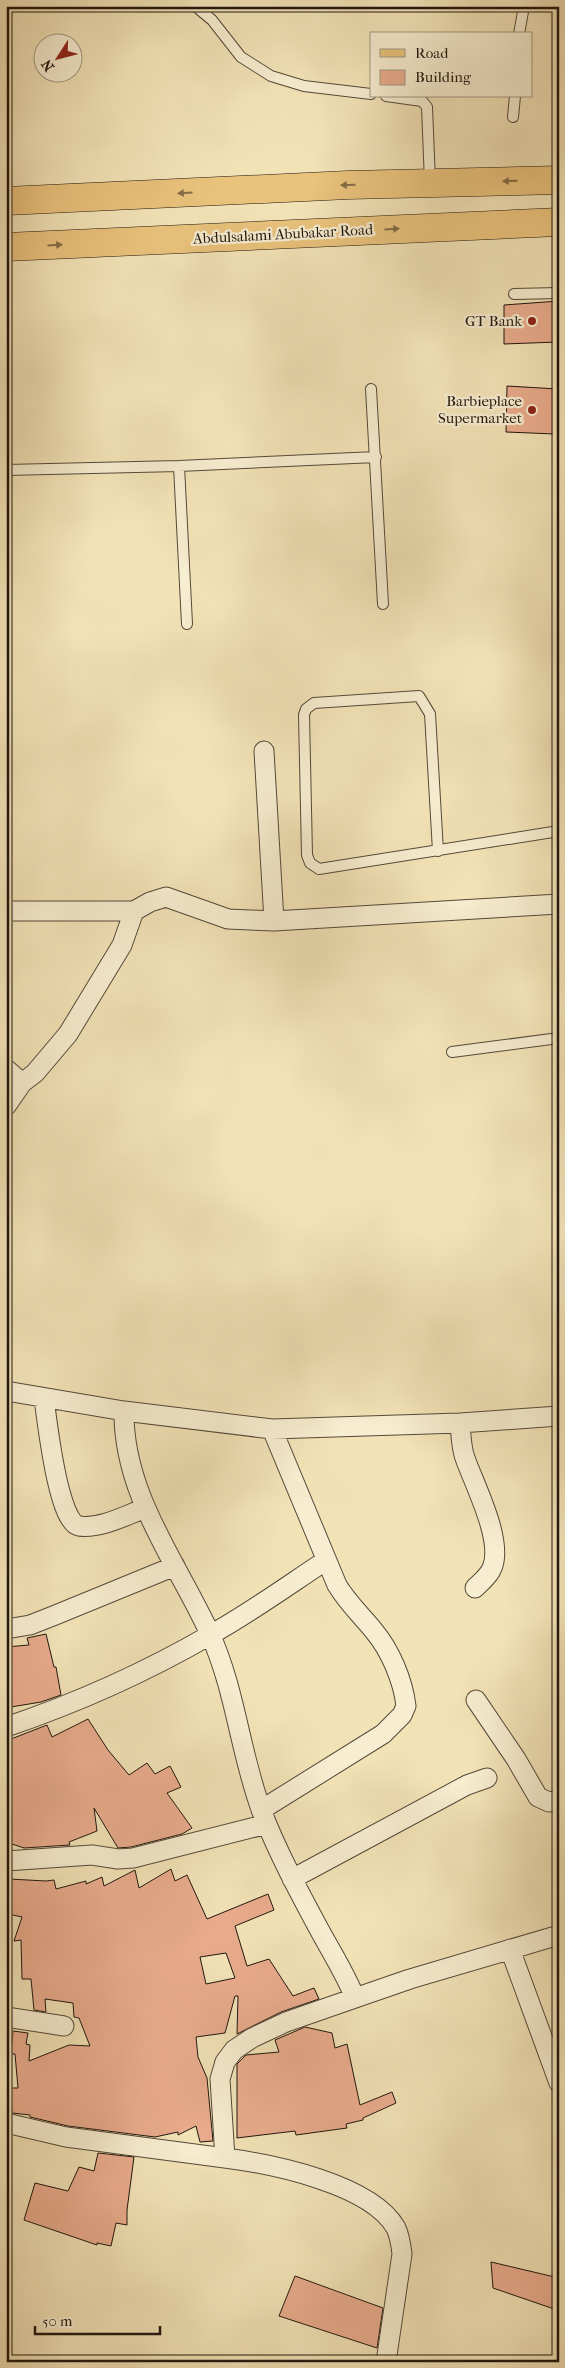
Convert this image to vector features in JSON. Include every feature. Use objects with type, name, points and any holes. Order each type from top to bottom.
[{"type":"main road","points":[[6,201],[430,183],[559,180]]},
{"type":"main road","name":"Abdulsalami Abubakar Road","points":[[6,247],[559,222]]},
{"type":"street","points":[[264,752],[274,920]]},
{"type":"street","points":[[6,911],[134,912],[150,902],[166,897],[228,918],[274,920],[559,904]]},
{"type":"street","points":[[6,1106],[22,1083],[36,1073],[68,1034],[122,945],[134,912]]},
{"type":"street","points":[[6,1069],[22,1083]]},
{"type":"street","points":[[6,1392],[124,1412],[272,1429],[460,1423],[559,1416]]},
{"type":"street","points":[[44,1399],[58,1487],[69,1518],[74,1524],[78,1526],[104,1523],[146,1508]]},
{"type":"street","points":[[124,1412],[124,1434],[129,1466],[146,1508],[174,1566],[211,1635],[234,1705],[245,1759],[264,1817],[292,1879],[355,1998]]},
{"type":"street","points":[[460,1423],[464,1456],[492,1525],[493,1567],[487,1577],[475,1588]]},
{"type":"street","points":[[6,1861],[92,1855],[118,1859],[133,1858],[264,1817],[383,1734],[402,1715],[406,1706],[392,1660],[375,1632],[346,1601],[325,1561],[272,1429]]},
{"type":"street","points":[[6,1727],[43,1715],[120,1682],[211,1635],[325,1561]]},
{"type":"street","points":[[6,1629],[30,1625],[174,1566]]},
{"type":"street","points":[[476,1700],[516,1759],[538,1797],[549,1802],[559,1800]]},
{"type":"street","points":[[292,1879],[467,1785],[487,1778]]},
{"type":"street","points":[[225,2158],[220,2079],[225,2062],[234,2050],[252,2038],[292,2020],[355,1998],[559,1934]]},
{"type":"street","points":[[510,1949],[559,2084]]},
{"type":"street","points":[[6,2017],[64,2026]]},
{"type":"street","points":[[6,2123],[66,2137],[263,2163],[309,2174],[361,2198],[383,2211],[398,2233],[402,2254],[386,2362]]},
{"type":"lane","points":[[195,6],[212,20],[241,57],[270,76],[304,86],[370,94]]},
{"type":"lane","points":[[519,32],[524,6]]},
{"type":"lane","points":[[400,98],[422,101],[427,107],[430,183]]},
{"type":"lane","points":[[513,117],[515,98]]},
{"type":"lane","points":[[514,294],[559,293]]},
{"type":"lane","points":[[371,389],[383,604]]},
{"type":"lane","points":[[6,470],[178,466],[376,457]]},
{"type":"lane","points":[[178,466],[187,624]]},
{"type":"lane","points":[[438,851],[430,714],[419,696],[314,703],[306,709],[304,716],[307,856],[310,863],[319,869],[438,851],[559,831]]},
{"type":"lane","points":[[452,1052],[559,1038]]},
{"type":"building","name":"GT Bank","points":[[559,301],[558,342],[504,344],[504,305]]},
{"type":"building","name":"Barbieplace Supermarket","points":[[507,386],[558,389],[555,434],[506,432]]},
{"type":"building","points":[[46,1634],[54,1667],[56,1667],[61,1695],[41,1702],[11,1707],[6,1699],[6,1647],[29,1645],[27,1638]]},
{"type":"building","points":[[88,1719],[108,1750],[129,1775],[147,1763],[155,1774],[170,1766],[181,1787],[167,1793],[192,1828],[182,1834],[131,1847],[118,1848],[94,1808],[97,1831],[69,1842],[70,1845],[24,1848],[6,1842],[6,1741],[47,1725],[52,1737]]},
{"type":"building","points":[[171,1869],[175,1881],[187,1875],[207,1919],[268,1894],[274,1910],[235,1926],[247,1966],[269,1959],[293,1996],[314,1988],[319,1999],[281,2012],[237,2034],[238,1996],[235,1996],[225,2033],[196,2037],[198,2057],[207,2078],[213,2141],[200,2142],[196,2126],[178,2135],[178,2132],[155,2137],[68,2126],[30,2117],[30,2115],[12,2113],[10,2088],[18,2088],[15,2054],[11,2054],[13,2031],[28,2033],[26,2044],[30,2045],[29,2061],[69,2045],[90,2046],[79,2018],[74,2017],[73,2003],[45,1999],[46,2012],[34,2010],[31,1979],[22,1979],[21,1940],[14,1941],[22,1917],[8,1914],[9,1879],[54,1880],[56,1889],[86,1881],[86,1884],[102,1877],[104,1886],[135,1870],[139,1888]],"holes":[[[226,1953],[235,1978],[206,1984],[200,1957]]]},
{"type":"building","points":[[305,2027],[332,2033],[335,2048],[347,2044],[360,2105],[392,2092],[396,2103],[363,2118],[363,2120],[346,2124],[347,2128],[296,2135],[295,2131],[237,2138],[237,2064],[246,2055],[279,2052],[275,2040]]},
{"type":"building","points":[[98,2153],[134,2157],[127,2210],[127,2225],[116,2223],[111,2246],[97,2243],[97,2245],[24,2220],[35,2183],[68,2191],[79,2167],[94,2171]]},
{"type":"building","points":[[491,2262],[559,2278],[557,2310],[493,2288]]},
{"type":"building","points":[[295,2276],[383,2308],[377,2348],[279,2316]]},
{"type":"place","name":"GT Bank","points":[[532,321]]},
{"type":"place","name":"Barbieplace Supermarket","points":[[532,410]]}]
